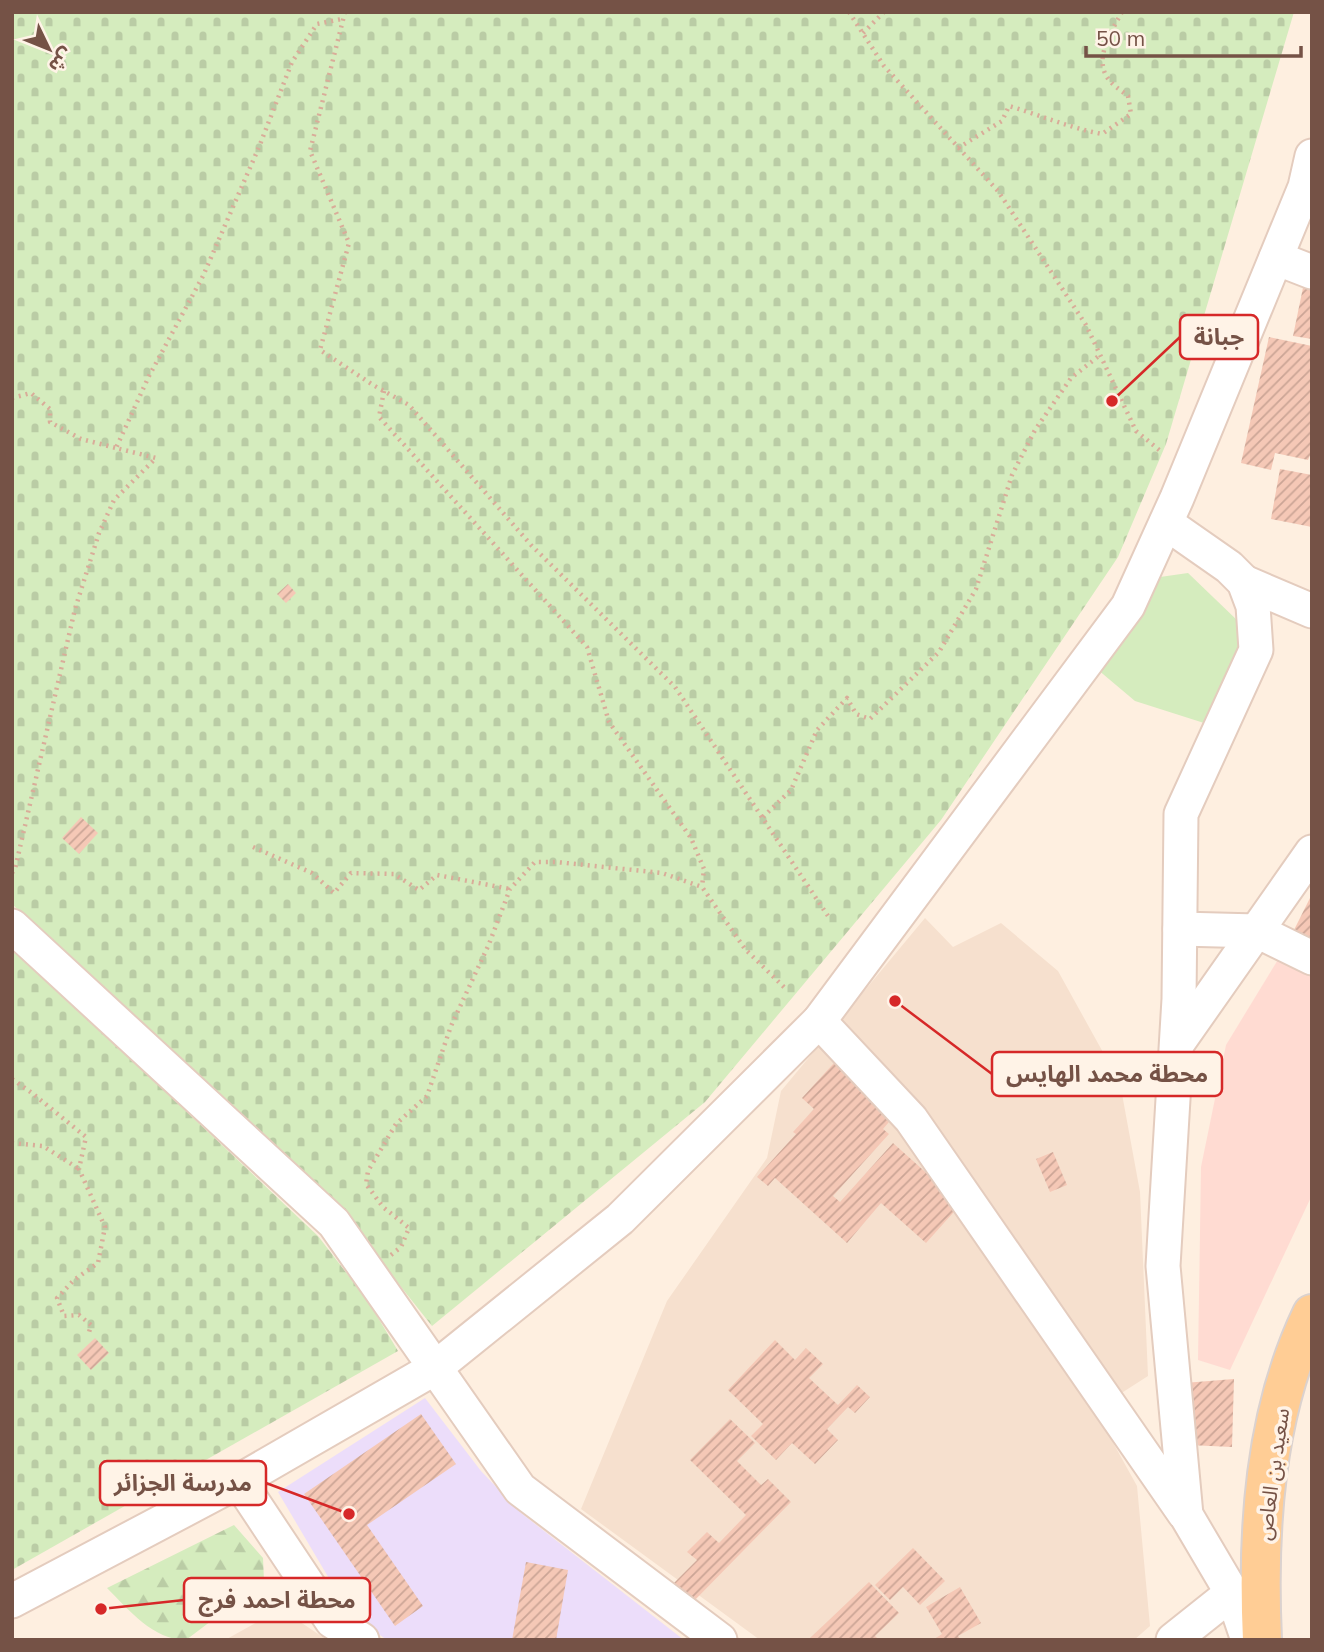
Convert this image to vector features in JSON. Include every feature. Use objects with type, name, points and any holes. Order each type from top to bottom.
[{"type":"main road","name":"سعيد بن العاص","points":[[1262,1640],[1261,1544],[1273,1444],[1297,1345],[1312,1314]]},
{"type":"street","points":[[12,1601],[239,1481],[435,1368],[620,1219],[818,1021],[1128,606],[1188,473],[1276,258],[1304,187],[1312,156]]},
{"type":"street","points":[[1276,258],[1312,271]]},
{"type":"street","points":[[1166,523],[1229,567],[1244,582],[1312,611]]},
{"type":"street","points":[[1186,1515],[1163,1266],[1177,1044],[1181,814],[1256,650],[1253,606],[1244,582]]},
{"type":"street","points":[[1177,1044],[1312,852]]},
{"type":"street","points":[[12,926],[334,1223],[520,1489],[720,1640]]},
{"type":"street","points":[[1180,929],[1257,931],[1312,958]]},
{"type":"street","points":[[818,1021],[911,1119],[1186,1515],[1232,1593],[1248,1640]]},
{"type":"street","points":[[239,1481],[332,1621],[362,1640]]},
{"type":"street","points":[[1173,1640],[1232,1593]]},
{"type":"path","points":[[345,12],[310,150],[349,243],[320,350],[409,405],[531,545],[675,687],[830,919]]},
{"type":"path","points":[[849,12],[884,66],[998,191],[1086,325],[1136,431],[1188,473]]},
{"type":"path","points":[[863,33],[884,12]]},
{"type":"path","points":[[958,148],[1002,121],[1009,106],[1077,129],[1102,134],[1131,114],[1128,96],[1108,79],[1102,62],[1110,34],[1122,12]]},
{"type":"path","points":[[116,448],[149,376],[203,276],[259,147],[292,62],[317,24],[342,19]]},
{"type":"path","points":[[763,817],[792,790],[817,730],[847,698],[856,714],[870,719],[939,652],[976,589],[1012,475],[1035,430],[1071,378],[1100,355]]},
{"type":"path","points":[[384,391],[379,417],[587,647],[609,722],[691,838],[704,869],[702,887]]},
{"type":"path","points":[[12,398],[31,393],[50,410],[50,422],[81,439],[156,458],[114,500],[99,533],[75,608],[12,873]]},
{"type":"path","points":[[253,847],[312,873],[334,893],[351,873],[394,874],[419,891],[437,875],[510,889]]},
{"type":"path","points":[[369,1273],[401,1247],[409,1228],[383,1207],[366,1184],[368,1171],[396,1124],[427,1096],[451,1026],[489,944],[510,889],[536,862],[662,873],[702,887],[745,949],[788,990]]},
{"type":"path","points":[[12,1079],[86,1137],[79,1169]]},
{"type":"path","points":[[12,1143],[43,1146],[79,1169],[106,1227],[98,1263],[74,1280],[57,1297],[64,1315],[79,1315],[91,1325],[88,1336]]},
{"type":"shaded area","points":[[1312,904],[1312,1195],[1230,1370],[1198,1360],[1201,1167],[1226,1045]]},
{"type":"shaded area","points":[[925,918],[953,947],[1001,923],[1058,971],[1120,1083],[1140,1192],[1148,1376],[1095,1410],[1137,1486],[1150,1626],[1134,1640],[760,1640],[581,1509],[667,1301],[767,1158],[781,1091]]},
{"type":"shaded area","points":[[425,1398],[481,1471],[521,1513],[684,1640],[387,1640],[350,1614],[278,1492]]},
{"type":"shaded area","points":[[281,1609],[327,1640],[225,1640]]},
{"type":"green space","points":[[12,12],[1294,12],[1166,444],[1118,557],[941,820],[705,1102],[432,1326],[371,1249],[262,1140],[12,904]]},
{"type":"green space","points":[[1188,573],[1239,622],[1245,653],[1204,723],[1135,701],[1097,669],[1153,578]]},
{"type":"green space","points":[[12,949],[318,1236],[368,1301],[398,1351],[12,1570]]},
{"type":"green space","points":[[234,1525],[263,1558],[264,1581],[186,1640],[174,1639],[152,1629],[107,1588]]},
{"type":"building","points":[[1305,278],[1312,279],[1312,339],[1293,336]]},
{"type":"building","points":[[1269,337],[1312,346],[1312,451],[1308,460],[1275,453],[1271,470],[1241,463]]},
{"type":"building","points":[[1280,469],[1312,475],[1312,527],[1271,519]]},
{"type":"building","points":[[288,584],[296,593],[286,603],[277,594]]},
{"type":"building","points":[[81,817],[98,833],[79,854],[62,838]]},
{"type":"building","points":[[1312,894],[1312,941],[1293,932]]},
{"type":"building","points":[[834,1063],[894,1116],[883,1129],[889,1134],[833,1196],[840,1202],[893,1143],[961,1204],[926,1243],[881,1203],[847,1243],[775,1178],[768,1186],[757,1177],[796,1134],[793,1132],[814,1109],[802,1098]]},
{"type":"building","points":[[1053,1152],[1067,1185],[1050,1192],[1036,1159]]},
{"type":"building","points":[[95,1338],[109,1353],[91,1370],[77,1355]]},
{"type":"building","points":[[775,1340],[795,1360],[806,1348],[823,1364],[809,1378],[838,1405],[857,1385],[870,1397],[855,1413],[848,1407],[827,1429],[838,1440],[815,1464],[792,1443],[776,1460],[751,1436],[763,1424],[728,1390]]},
{"type":"building","points":[[1234,1379],[1232,1447],[1189,1445],[1184,1383]]},
{"type":"building","points":[[421,1414],[456,1464],[367,1525],[423,1606],[395,1626],[304,1494]]},
{"type":"building","points":[[730,1419],[755,1443],[737,1461],[761,1485],[768,1479],[791,1502],[692,1603],[673,1584],[697,1560],[687,1552],[707,1532],[719,1543],[746,1515],[690,1460]]},
{"type":"building","points":[[913,1548],[945,1581],[920,1605],[903,1587],[890,1600],[875,1585]]},
{"type":"building","points":[[526,1562],[568,1570],[556,1640],[512,1640]]},
{"type":"building","points":[[869,1582],[899,1613],[875,1636],[879,1640],[808,1640]]},
{"type":"building","points":[[960,1587],[981,1623],[958,1636],[961,1640],[933,1640],[942,1634],[926,1607]]},
{"type":"place","name":"جبانة","points":[[1112,401]]},
{"type":"place","name":"محطة محمد الهايس","points":[[895,1001]]},
{"type":"place","name":"مدرسة الجزائر","points":[[349,1514]]},
{"type":"place","name":"محطة احمد فرج","points":[[101,1609]]}]
